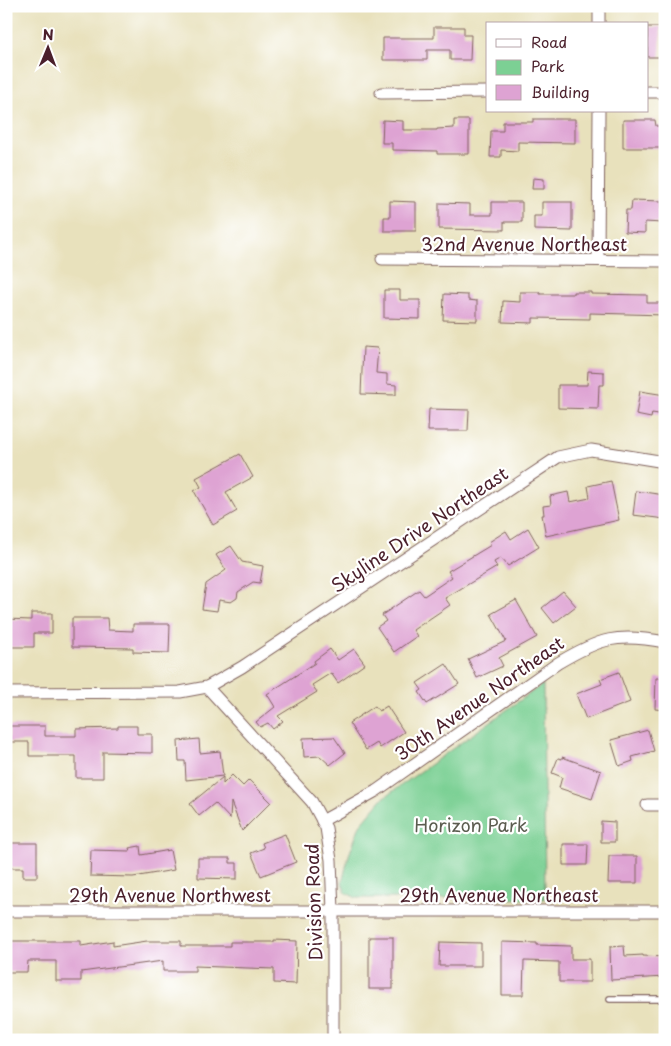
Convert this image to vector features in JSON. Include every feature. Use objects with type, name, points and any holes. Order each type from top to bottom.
[{"type":"street","points":[[599,6],[599,22]]},
{"type":"street","points":[[381,92],[486,92]]},
{"type":"street","points":[[648,92],[665,92]]},
{"type":"street","points":[[598,260],[599,112]]},
{"type":"street","name":"32nd Avenue Northeast","points":[[382,259],[665,261]]},
{"type":"street","name":"Skyline Drive Northeast","points":[[6,692],[180,692],[207,687],[242,667],[558,457],[591,450],[665,462]]},
{"type":"street","name":"30th Avenue Northeast","points":[[322,821],[376,791],[550,668],[583,648],[610,638],[637,637],[665,642]]},
{"type":"street","name":"Division Road","points":[[207,687],[312,802],[326,828],[331,860],[333,911],[333,1040]]},
{"type":"street","points":[[647,805],[665,805]]},
{"type":"street","name":"29th Avenue Northeast","points":[[333,911],[665,911]]},
{"type":"street","name":"29th Avenue Northwest","points":[[6,912],[333,911]]},
{"type":"lane","points":[[610,999],[665,999]]},
{"type":"green space","name":"Horizon Park","points":[[543,684],[545,899],[357,898],[346,893],[342,883],[349,855],[360,825],[382,799]]},
{"type":"building","points":[[434,27],[464,27],[464,35],[471,35],[470,60],[450,60],[450,50],[427,50],[427,60],[383,60],[383,38],[434,38]]},
{"type":"building","points":[[648,27],[661,27],[660,57],[648,57]]},
{"type":"building","points":[[533,119],[575,119],[575,143],[518,142],[518,151],[501,150],[501,157],[490,157],[491,131],[503,131],[503,122],[533,122]]},
{"type":"building","points":[[383,120],[403,121],[403,130],[437,130],[454,128],[454,120],[469,120],[469,154],[437,154],[437,151],[392,150],[392,143],[382,143]]},
{"type":"building","points":[[623,120],[655,120],[656,126],[663,126],[663,148],[623,148]]},
{"type":"building","points":[[533,178],[544,179],[544,189],[532,189]]},
{"type":"building","points":[[632,200],[662,201],[662,223],[645,222],[645,233],[625,232],[626,210],[631,210]]},
{"type":"building","points":[[390,201],[416,202],[416,231],[384,231],[384,217],[390,217]]},
{"type":"building","points":[[492,202],[522,202],[522,222],[504,222],[504,230],[439,229],[439,203],[470,204],[470,215],[492,215]]},
{"type":"building","points":[[542,202],[572,202],[572,231],[534,230],[534,216],[542,216]]},
{"type":"building","points":[[384,290],[400,290],[400,300],[420,300],[420,319],[384,318]]},
{"type":"building","points":[[520,292],[573,294],[573,292],[591,292],[591,294],[647,295],[647,303],[665,303],[665,315],[590,313],[590,319],[533,318],[533,323],[502,322],[503,301],[520,302]]},
{"type":"building","points":[[444,294],[468,295],[468,300],[477,301],[477,321],[443,320]]},
{"type":"building","points":[[363,347],[378,348],[376,373],[387,374],[387,384],[396,385],[396,395],[361,394]]},
{"type":"building","points":[[588,371],[604,372],[604,385],[599,385],[598,409],[558,408],[558,385],[587,385]]},
{"type":"building","points":[[640,391],[665,395],[665,415],[652,413],[651,418],[636,415]]},
{"type":"building","points":[[429,409],[469,410],[468,431],[428,431]]},
{"type":"building","points":[[240,454],[253,477],[226,492],[237,511],[213,525],[194,491],[201,487],[196,478]]},
{"type":"building","points":[[611,481],[619,520],[546,536],[542,515],[544,515],[543,506],[551,505],[550,496],[568,492],[570,502],[590,498],[588,486]]},
{"type":"building","points":[[636,491],[665,495],[665,519],[633,515]]},
{"type":"building","points":[[528,528],[539,547],[508,566],[501,558],[494,562],[497,567],[445,598],[450,605],[413,630],[417,636],[394,652],[377,627],[386,621],[382,615],[419,590],[424,596],[452,577],[448,571],[491,545],[489,542],[506,531],[511,539]]},
{"type":"building","points":[[231,546],[242,562],[263,566],[260,583],[253,582],[238,592],[237,598],[231,602],[219,600],[217,611],[202,609],[206,584],[226,570],[216,555]]},
{"type":"building","points":[[563,591],[576,606],[554,623],[542,608]]},
{"type":"building","points":[[516,600],[537,637],[499,658],[503,666],[477,678],[468,659],[506,641],[491,614]]},
{"type":"building","points":[[31,613],[52,613],[52,633],[34,633],[34,647],[6,647],[6,619],[31,620]]},
{"type":"building","points":[[72,618],[107,618],[108,630],[133,631],[133,624],[170,624],[169,653],[133,652],[133,648],[72,647]]},
{"type":"building","points":[[330,649],[338,660],[354,649],[365,664],[338,683],[331,673],[312,685],[317,692],[278,716],[283,721],[273,729],[268,723],[260,727],[256,722],[275,707],[267,694],[315,663],[314,661]]},
{"type":"building","points":[[446,664],[459,684],[427,704],[419,692],[422,690],[417,683]]},
{"type":"building","points":[[619,672],[630,702],[586,719],[576,694],[602,684],[600,679]]},
{"type":"building","points":[[656,678],[665,678],[665,710],[655,709]]},
{"type":"building","points":[[375,706],[379,711],[387,706],[404,732],[380,748],[377,743],[366,750],[349,723]]},
{"type":"building","points":[[9,726],[45,726],[45,736],[76,736],[76,729],[137,726],[137,734],[152,734],[152,753],[103,752],[103,778],[76,778],[76,756],[29,756],[29,742],[9,742]]},
{"type":"building","points":[[648,730],[654,751],[632,757],[633,761],[619,766],[611,740]]},
{"type":"building","points":[[334,737],[345,753],[330,765],[320,756],[304,757],[303,738]]},
{"type":"building","points":[[199,739],[200,753],[220,751],[223,776],[186,780],[185,761],[179,761],[178,741]]},
{"type":"building","points":[[562,757],[601,771],[592,799],[559,788],[562,777],[552,773],[558,758],[562,759]]},
{"type":"building","points":[[232,775],[243,786],[249,780],[271,802],[242,831],[231,802],[230,819],[215,803],[199,816],[190,804],[223,777],[223,784]]},
{"type":"building","points":[[601,821],[615,822],[615,842],[601,842]]},
{"type":"building","points":[[285,834],[296,862],[261,876],[251,853],[264,848],[262,843]]},
{"type":"building","points":[[8,843],[37,843],[37,877],[23,877],[23,868],[9,868]]},
{"type":"building","points":[[563,844],[588,844],[587,865],[563,865]]},
{"type":"building","points":[[140,846],[141,855],[170,850],[174,870],[133,877],[90,876],[91,850],[130,851],[129,848]]},
{"type":"building","points":[[609,856],[637,856],[637,883],[608,883]]},
{"type":"building","points":[[198,858],[230,858],[230,863],[237,863],[237,879],[198,878]]},
{"type":"building","points":[[369,937],[393,937],[393,989],[369,989]]},
{"type":"building","points":[[274,940],[297,941],[296,984],[274,983],[274,969],[195,966],[195,971],[163,971],[163,961],[81,972],[81,981],[56,981],[56,961],[28,961],[27,972],[6,972],[6,941],[81,941],[81,946],[113,941],[113,946],[147,941],[181,941],[181,946],[230,946],[230,942],[274,942]]},
{"type":"building","points":[[440,942],[481,943],[481,966],[439,966]]},
{"type":"building","points":[[502,942],[571,946],[571,959],[590,959],[590,982],[559,982],[559,962],[524,961],[523,995],[502,995]]},
{"type":"building","points":[[624,946],[625,956],[665,957],[665,977],[611,980],[610,947]]}]
